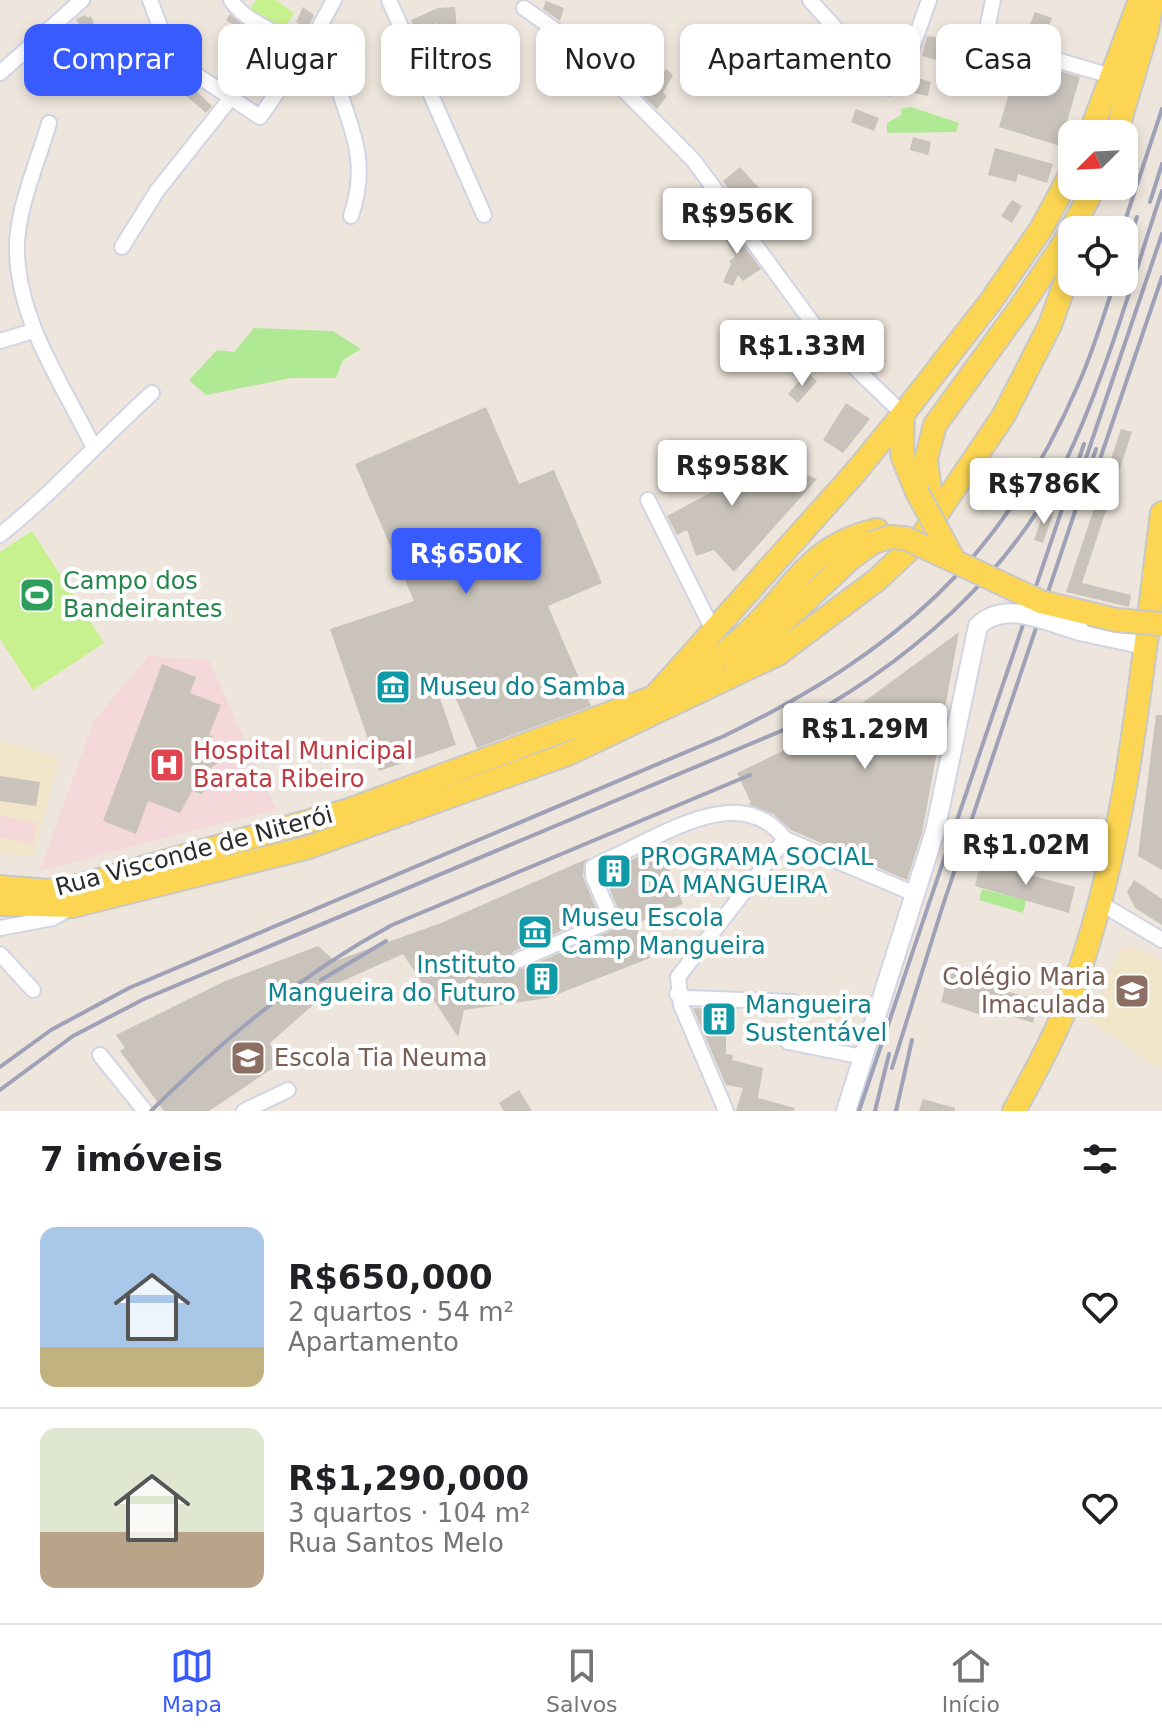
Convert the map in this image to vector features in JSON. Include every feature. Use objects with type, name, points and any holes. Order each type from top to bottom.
[{"type":"main road","points":[[1095,120],[1140,0]]},
{"type":"main road","points":[[1121,120],[1152,11],[1152,0]]},
{"type":"main road","points":[[1108,84],[1128,100]]},
{"type":"main road","name":"Rua Visconde de Niterói","points":[[0,887],[48,891],[71,888],[333,814],[654,697],[853,475],[903,414],[991,301],[1041,229],[1058,198]]},
{"type":"main road","points":[[956,558],[936,513],[926,459],[935,425],[1029,295],[1087,200]]},
{"type":"main road","name":"Rua Visconde de Niterói","points":[[0,904],[73,906],[337,838],[568,754],[704,691],[810,633],[878,579],[920,539],[1004,415],[1050,325],[1060,296]]},
{"type":"main road","points":[[903,414],[902,455],[917,492],[956,558]]},
{"type":"main road","points":[[1014,1111],[1070,998],[1100,903],[1126,787],[1162,513]]},
{"type":"main road","points":[[654,697],[686,679],[744,636],[817,555],[853,535],[893,528],[912,531],[935,540],[956,558]]},
{"type":"main road","points":[[704,691],[756,651],[850,559],[872,543],[889,537],[905,538],[1063,604],[1112,616],[1162,623]]},
{"type":"main road","points":[[846,1111],[935,831],[978,626],[986,618],[1008,611],[1145,645]]},
{"type":"main road","points":[[333,814],[337,838]]},
{"type":"main road","points":[[297,824],[306,848]]},
{"type":"street","points":[[0,73],[82,0]]},
{"type":"street","points":[[150,0],[167,45],[180,64],[260,117],[274,96]]},
{"type":"street","points":[[231,0],[236,9],[264,24]]},
{"type":"street","points":[[321,24],[334,0]]},
{"type":"street","points":[[389,0],[484,215]]},
{"type":"street","points":[[810,0],[889,88],[899,85],[929,0]]},
{"type":"street","points":[[993,0],[983,35],[989,41],[1108,84]]},
{"type":"street","points":[[524,8],[586,52],[694,161],[822,336],[903,414]]},
{"type":"street","points":[[341,96],[352,122],[361,158],[360,188],[351,216]]},
{"type":"street","points":[[122,247],[157,191],[230,99]]},
{"type":"street","points":[[49,123],[20,226],[17,253],[33,331],[93,446]]},
{"type":"street","points":[[0,341],[33,331]]},
{"type":"street","points":[[0,535],[37,505],[93,446],[152,393]]},
{"type":"street","points":[[648,500],[713,630]]},
{"type":"street","points":[[519,960],[612,920],[593,876],[593,867],[721,811],[768,822],[785,839],[915,894]]},
{"type":"street","points":[[726,1111],[677,994],[678,977],[785,839]]},
{"type":"street","points":[[1100,903],[1162,940]]},
{"type":"street","points":[[0,928],[53,918],[73,906]]},
{"type":"street","points":[[0,954],[33,990]]},
{"type":"street","points":[[677,994],[688,998],[794,1002]]},
{"type":"street","points":[[788,1042],[863,1057]]},
{"type":"street","points":[[100,1055],[145,1111]]},
{"type":"street","points":[[244,1111],[288,1090]]},
{"type":"shaded area","name":"Hospital Municipal Barata Ribeiro","points":[[148,656],[209,660],[276,809],[39,871],[94,721]]},
{"type":"shaded area","points":[[0,741],[59,757],[33,857],[0,852]]},
{"type":"shaded area","points":[[0,815],[37,823],[33,844],[0,837]]},
{"type":"shaded area","name":"Colégio Maria Imaculada","points":[[1134,946],[1162,961],[1162,1070],[1089,1021],[1120,950]]},
{"type":"green space","points":[[256,0],[276,0],[294,13],[287,24],[271,24],[250,9]]},
{"type":"green space","points":[[911,107],[959,123],[956,132],[887,133],[887,123],[901,115],[901,109]]},
{"type":"green space","points":[[254,328],[333,331],[361,349],[343,360],[336,378],[291,378],[206,395],[189,380],[217,350],[234,352]]},
{"type":"green space","name":"Campo dos Bandeirantes","points":[[32,531],[104,643],[33,690],[0,639],[0,552]]},
{"type":"green space","points":[[982,889],[1026,900],[1023,913],[979,900]]},
{"type":"building","points":[[546,1],[564,8],[560,21],[543,9]]},
{"type":"building","points":[[303,7],[314,15],[310,24],[296,22]]},
{"type":"building","points":[[455,7],[456,24],[413,24],[411,20],[438,8]]},
{"type":"building","points":[[1035,12],[1052,18],[1050,24],[1030,24]]},
{"type":"building","points":[[230,14],[242,24],[232,24],[226,20]]},
{"type":"building","points":[[91,16],[94,24],[79,24],[76,19]]},
{"type":"building","points":[[927,36],[936,37],[936,60],[922,56]]},
{"type":"building","points":[[666,69],[673,75],[664,91]]},
{"type":"building","points":[[1061,71],[1080,77],[1068,120],[1058,120],[1058,145],[999,127],[1008,96],[1061,96]]},
{"type":"building","points":[[920,79],[931,82],[928,96],[920,94]]},
{"type":"building","points":[[664,94],[667,96],[657,109],[644,97]]},
{"type":"building","points":[[186,96],[201,96],[212,106],[206,113]]},
{"type":"building","points":[[856,109],[879,118],[874,131],[851,122]]},
{"type":"building","points":[[913,137],[931,142],[928,155],[910,150]]},
{"type":"building","points":[[995,148],[1053,164],[1047,183],[1018,174],[1016,182],[988,175]]},
{"type":"building","points":[[740,167],[786,218],[762,237],[723,181]]},
{"type":"building","points":[[1012,200],[1022,206],[1012,223],[1001,216]]},
{"type":"building","points":[[712,202],[761,269],[743,281],[738,275],[733,286],[723,282],[731,264],[729,261],[735,257],[717,225],[724,222]]},
{"type":"building","points":[[807,372],[817,381],[798,403],[788,394]]},
{"type":"building","points":[[846,403],[870,419],[843,453],[823,440]]},
{"type":"building","points":[[486,407],[519,484],[554,470],[602,583],[548,606],[591,706],[477,748],[446,676],[434,681],[456,745],[379,771],[330,629],[414,601],[355,464]]},
{"type":"building","points":[[1121,429],[1132,432],[1082,583],[1131,595],[1129,607],[1066,592]]},
{"type":"building","points":[[717,449],[779,493],[797,471],[817,479],[734,572],[714,550],[696,556],[687,530],[677,535],[667,516],[742,476],[740,471],[666,493],[661,475],[678,470],[683,475]]},
{"type":"building","points":[[1045,508],[1054,511],[1043,543],[1034,540]]},
{"type":"building","points":[[959,632],[922,833],[907,880],[791,830],[773,814],[748,804],[751,803],[737,773],[824,731]]},
{"type":"building","points":[[162,664],[196,677],[190,693],[221,705],[209,735],[213,736],[210,742],[220,746],[221,761],[206,771],[211,787],[201,794],[192,791],[180,813],[148,801],[136,834],[103,821]]},
{"type":"building","points":[[1156,715],[1162,715],[1162,870],[1138,856]]},
{"type":"building","points":[[0,776],[40,782],[36,806],[0,801]]},
{"type":"building","points":[[683,836],[660,847],[683,904],[635,924],[650,958],[548,998],[464,1010],[458,1037],[403,954],[338,983],[270,1043],[279,1064],[209,1111],[164,1111],[120,1051],[125,1048],[116,1035],[223,982],[318,946],[335,961],[441,923],[589,858],[584,863],[583,877],[599,915],[514,951],[509,958],[510,965],[523,969],[619,927],[621,916],[603,873]]},
{"type":"building","points":[[981,862],[1075,887],[1069,913],[975,886]]},
{"type":"building","points":[[1134,880],[1162,899],[1162,925],[1135,908],[1127,892]]},
{"type":"building","points":[[951,964],[997,978],[995,988],[1039,1000],[1033,1023],[990,1009],[988,1017],[941,1002]]},
{"type":"building","points":[[693,1008],[718,1009],[717,1015],[726,1016],[726,1054],[733,1055],[732,1060],[763,1068],[758,1098],[795,1108],[794,1111],[736,1111],[743,1088],[726,1085]]},
{"type":"building","points":[[519,1090],[532,1111],[504,1111],[499,1103]]},
{"type":"building","points":[[923,1099],[955,1108],[955,1111],[919,1111]]},
{"type":"railway","points":[[1127,216],[1162,109]]},
{"type":"railway","points":[[1150,202],[1162,164]]},
{"type":"railway","points":[[0,1090],[73,1036],[144,999],[781,731],[826,706],[913,647],[989,574],[1022,534],[1050,490],[1074,443],[1099,381],[1162,191]]},
{"type":"railway","points":[[1086,458],[1162,234]]},
{"type":"railway","points":[[1099,462],[1162,277]]},
{"type":"railway","points":[[0,1067],[51,1030],[129,988],[724,736],[785,705],[840,671],[891,635],[936,596],[977,552],[1015,503],[1048,447],[1078,385],[1110,296]]},
{"type":"railway","points":[[859,1111],[1084,444]]},
{"type":"railway","points":[[892,1068],[943,905],[1096,449]]},
{"type":"railway","points":[[151,1111],[265,1009],[326,964],[392,925],[750,775]]},
{"type":"railway","points":[[321,980],[386,941]]},
{"type":"railway","points":[[896,1111],[912,1040]]},
{"type":"railway","points":[[875,1111],[889,1054]]},
{"type":"place","name":"Campo dos Bandeirantes","points":[[37,595]]},
{"type":"place","name":"Museu do Samba","points":[[393,687]]},
{"type":"place","name":"Hospital Municipal Barata Ribeiro","points":[[167,765]]},
{"type":"place","name":"PROGRAMA SOCIAL DA MANGUEIRA","points":[[614,871]]},
{"type":"place","name":"Museu Escola Camp Mangueira","points":[[535,932]]},
{"type":"place","name":"Instituto Mangueira do Futuro","points":[[542,979]]},
{"type":"place","name":"Colégio Maria Imaculada","points":[[1132,991]]},
{"type":"place","name":"Mangueira Sustentável","points":[[719,1019]]},
{"type":"place","name":"Escola Tia Neuma","points":[[248,1058]]}]
